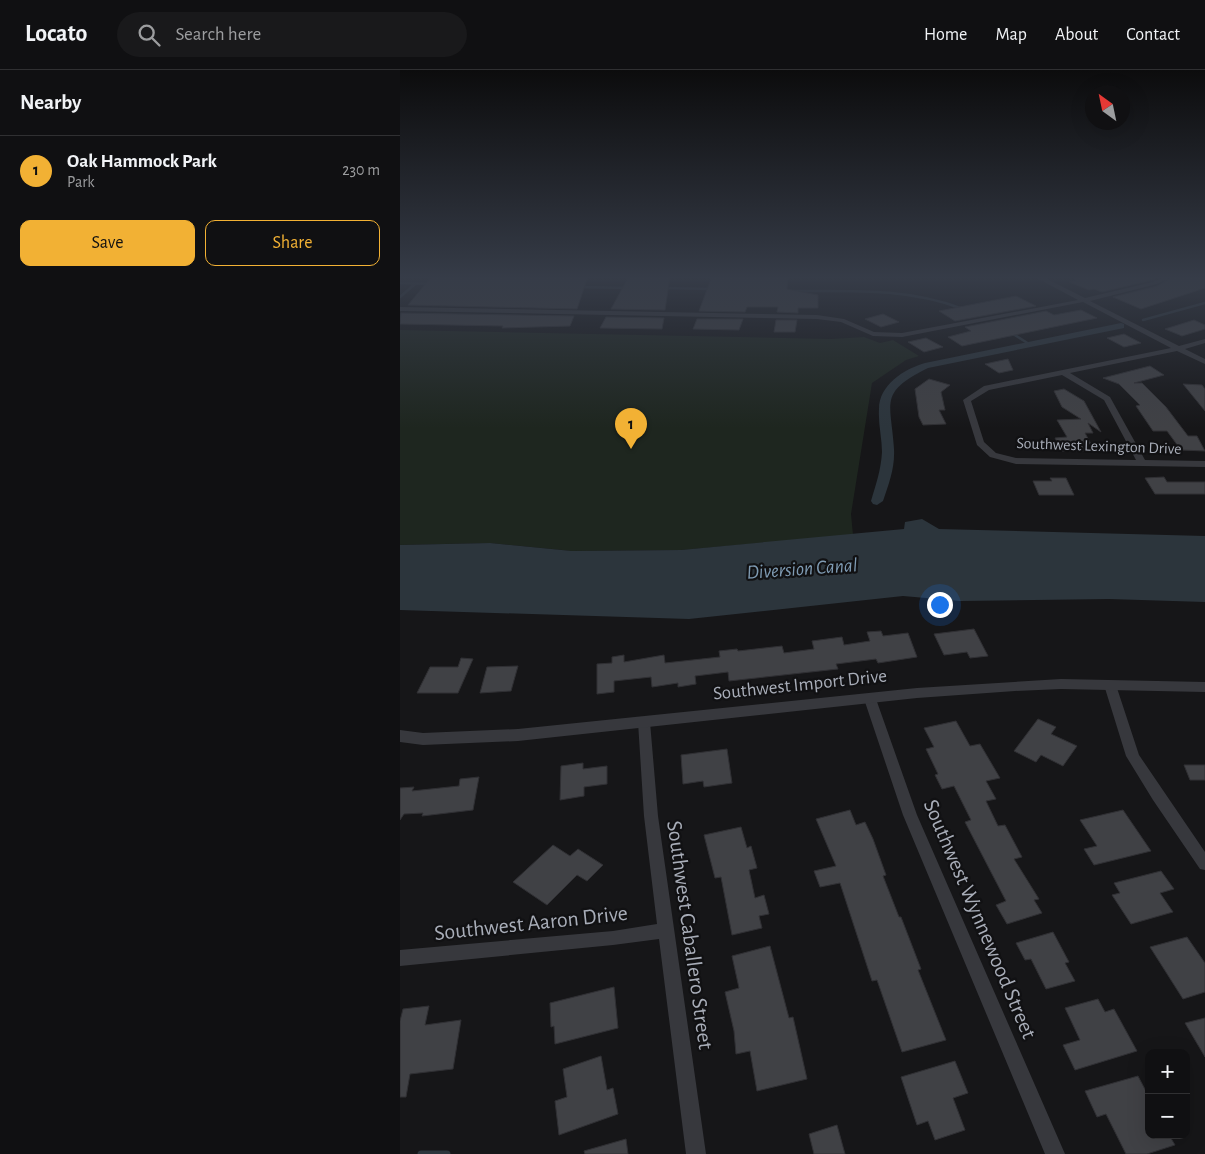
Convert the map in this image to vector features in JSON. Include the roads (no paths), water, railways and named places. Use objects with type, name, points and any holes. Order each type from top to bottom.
[{"type":"street","points":[[857,327],[874,334],[902,335],[946,327]]},
{"type":"street","points":[[1138,327],[1205,362]]},
{"type":"street","points":[[1062,372],[1180,348],[1205,341]]},
{"type":"street","points":[[1062,372],[1107,399],[1142,463]]},
{"type":"street","name":"Southwest Lexington Drive","points":[[1062,372],[987,388],[967,400],[980,443],[993,455],[1016,461],[1205,464]]},
{"type":"street","name":"Southwest Import Drive","points":[[400,736],[423,739],[518,735],[1015,686],[1061,684],[1205,687]]},
{"type":"street","points":[[1110,685],[1133,756],[1205,864]]},
{"type":"street","name":"Southwest Wynnewood Street","points":[[870,699],[910,815],[1055,1154]]},
{"type":"street","name":"Southwest Caballero Street","points":[[644,722],[651,816],[696,1154]]},
{"type":"street","name":"Southwest Aaron Drive","points":[[400,958],[613,938],[667,930]]},
{"type":"water","name":"Diversion Canal","points":[[922,519],[939,529],[1205,536],[1205,602],[1109,599],[960,601],[903,596],[689,619],[400,610],[400,545],[490,543],[572,551],[681,550],[904,529],[905,522]]},
{"type":"waterway","points":[[877,501],[887,468],[888,450],[884,408],[886,396],[892,386],[905,376],[925,366],[1118,327]]},
{"type":"waterway","points":[[1010,332],[1029,344]]},
{"type":"waterway","points":[[421,1154],[447,1154]]},
{"type":"place","name":"Oak Hammock Park","points":[[631,449]]}]
